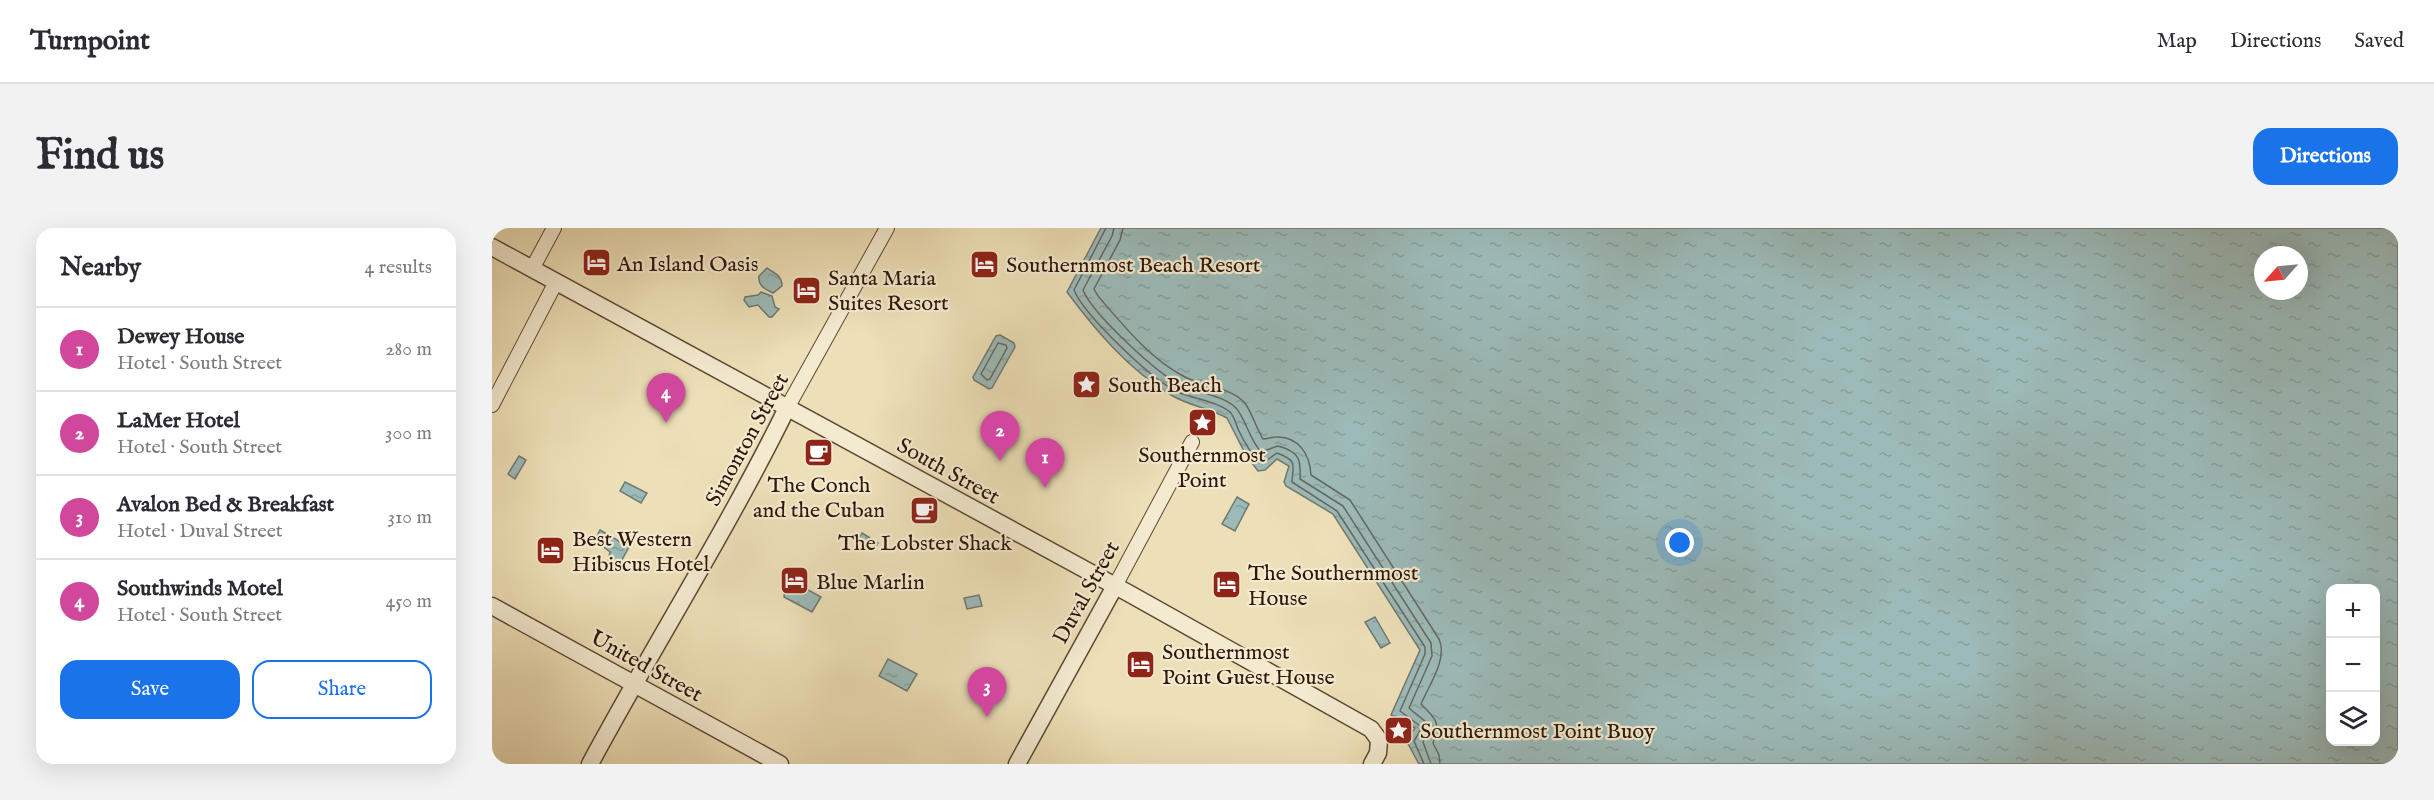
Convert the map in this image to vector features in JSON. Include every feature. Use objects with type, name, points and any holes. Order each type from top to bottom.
[{"type":"street","points":[[532,268],[554,228]]},
{"type":"street","name":"Simonton Street","points":[[590,764],[634,682],[672,621],[887,228]]},
{"type":"street","name":"South Street","points":[[492,247],[1115,586],[1371,729],[1379,740],[1378,753],[1372,764]]},
{"type":"street","points":[[492,405],[556,282]]},
{"type":"street","name":"Duval Street","points":[[1017,764],[1192,441]]},
{"type":"street","name":"United Street","points":[[492,606],[780,764]]},
{"type":"water","points":[[1101,228],[2398,228],[2398,764],[1419,764],[1406,740],[1415,728],[1391,715],[1420,650],[1333,514],[1286,486],[1284,482],[1289,466],[1277,459],[1265,470],[1258,471],[1246,455],[1227,418],[1178,399],[1156,385],[1127,362],[1067,292]]},
{"type":"water","points":[[767,268],[782,282],[782,286],[773,293],[760,282],[759,276]]},
{"type":"water","points":[[761,292],[772,296],[775,307],[779,309],[772,317],[769,317],[758,305],[749,307],[744,300],[745,297],[758,295]]},
{"type":"water","points":[[1000,335],[1014,343],[1015,347],[992,388],[989,389],[973,377],[996,336]]},
{"type":"water","points":[[519,456],[526,460],[515,479],[508,474]]},
{"type":"water","points":[[625,482],[647,493],[641,503],[620,491]]},
{"type":"water","points":[[1237,497],[1249,504],[1235,531],[1222,524]]},
{"type":"water","points":[[600,530],[629,547],[618,567],[608,562],[610,552],[595,540]]},
{"type":"water","points":[[862,533],[878,543],[873,550],[858,540]]},
{"type":"water","points":[[792,581],[821,597],[812,612],[784,597],[785,587]]},
{"type":"water","points":[[979,595],[982,606],[967,609],[964,598]]},
{"type":"water","points":[[1375,617],[1390,643],[1381,648],[1365,622]]},
{"type":"water","points":[[888,659],[917,674],[907,691],[879,676]]},
{"type":"place","name":"An Island Oasis","points":[[596,263]]},
{"type":"place","name":"Southernmost Beach Resort","points":[[985,264]]},
{"type":"place","name":"Santa Maria Suites Resort","points":[[807,290]]},
{"type":"place","name":"South Beach","points":[[1087,384]]},
{"type":"place","name":"Southernmost Point","points":[[1202,422]]},
{"type":"place","name":"Southwinds Motel","points":[[666,423]]},
{"type":"place","name":"The Conch and the Cuban","points":[[819,452]]},
{"type":"place","name":"LaMer Hotel","points":[[1000,461]]},
{"type":"place","name":"Dewey House","points":[[1045,488]]},
{"type":"place","name":"The Lobster Shack","points":[[925,510]]},
{"type":"place","name":"Best Western Hibiscus Hotel","points":[[551,551]]},
{"type":"place","name":"Blue Marlin","points":[[795,581]]},
{"type":"place","name":"The Southernmost House","points":[[1227,585]]},
{"type":"place","name":"Southernmost Point Guest House","points":[[1141,664]]},
{"type":"place","name":"Avalon Bed & Breakfast","points":[[987,717]]},
{"type":"place","name":"Southernmost Point Buoy","points":[[1399,730]]}]
